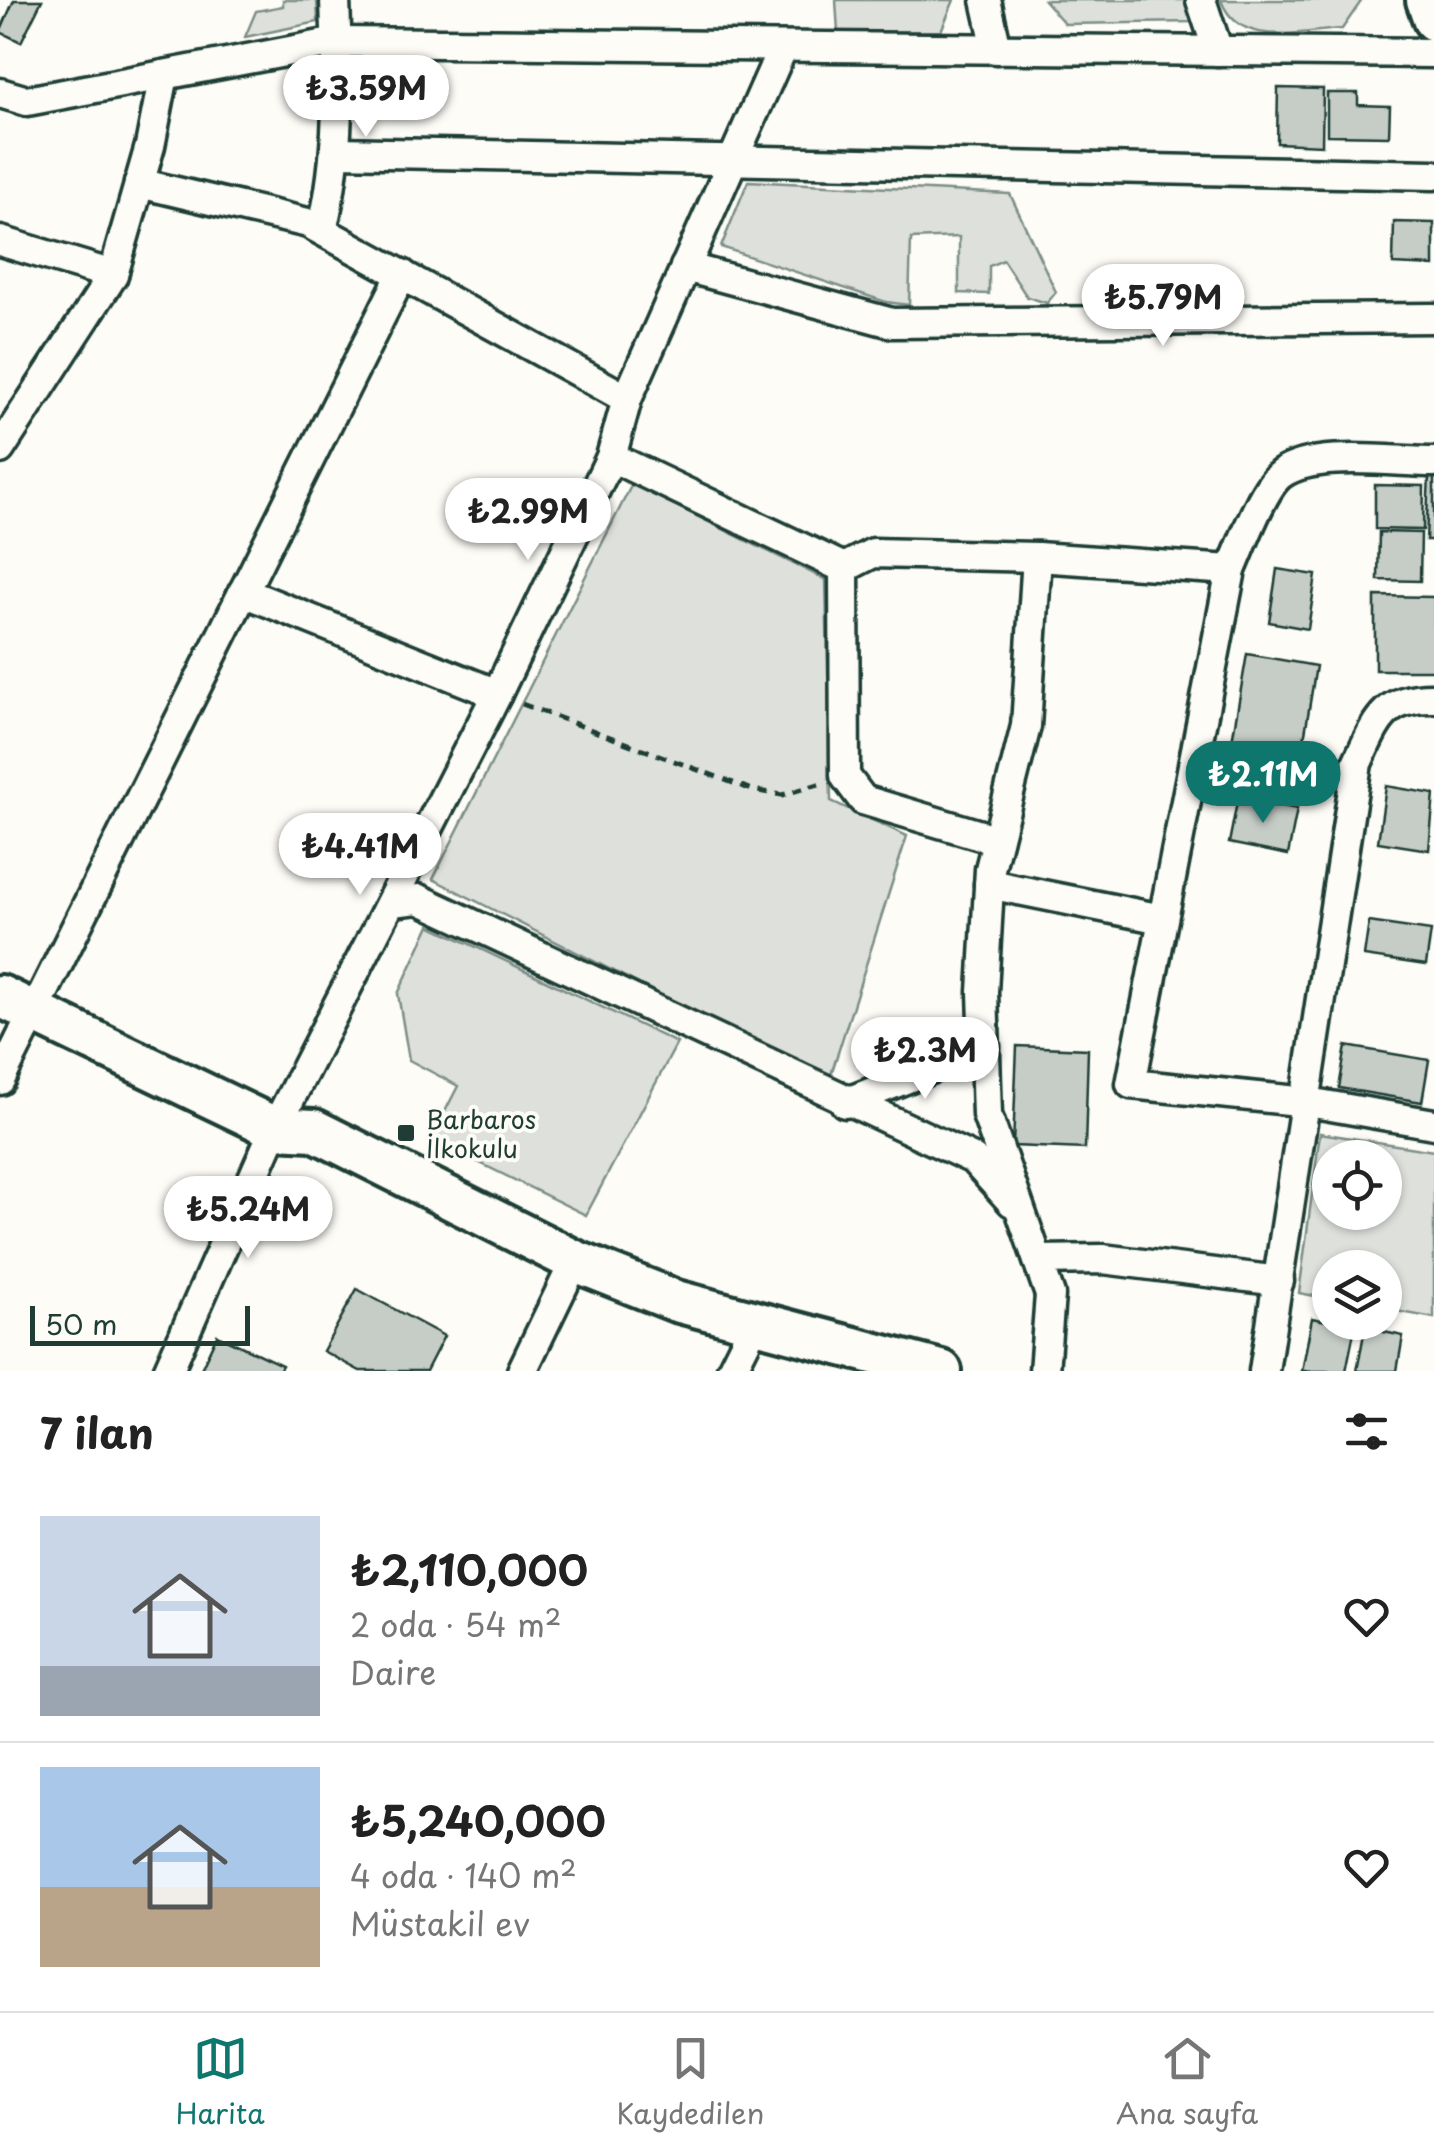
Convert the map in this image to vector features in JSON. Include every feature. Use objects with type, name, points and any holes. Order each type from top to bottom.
[{"type":"street","points":[[322,230],[337,152],[335,0]]},
{"type":"street","points":[[986,0],[996,48]]},
{"type":"street","points":[[1200,0],[1218,51]]},
{"type":"street","points":[[1427,0],[1434,20]]},
{"type":"street","points":[[0,93],[27,101],[336,42],[1434,53]]},
{"type":"street","points":[[168,1371],[275,1128],[496,694],[611,457],[626,399],[782,46]]},
{"type":"street","points":[[0,449],[113,275],[164,75]]},
{"type":"street","points":[[337,152],[1434,176]]},
{"type":"street","points":[[139,184],[308,222],[626,399]]},
{"type":"street","points":[[0,242],[113,275]]},
{"type":"street","points":[[685,267],[892,323],[1434,318]]},
{"type":"street","points":[[0,1080],[16,1004],[243,592],[402,274]]},
{"type":"street","points":[[611,457],[844,568]]},
{"type":"street","points":[[1434,462],[1319,460],[1279,475],[1230,570],[1131,1084],[1308,1102],[1434,1124]]},
{"type":"street","points":[[844,568],[873,553],[1037,556],[1230,570]]},
{"type":"street","points":[[1037,556],[1026,726],[990,884],[985,1048],[987,1115],[1050,1295],[1044,1371]]},
{"type":"street","points":[[844,568],[845,776],[863,800],[997,840]]},
{"type":"street","points":[[243,592],[496,694]]},
{"type":"street","points":[[1264,1371],[1357,763],[1378,718],[1404,697],[1434,698]]},
{"type":"street","points":[[990,884],[1162,919]]},
{"type":"street","points":[[390,902],[419,899],[972,1159],[1022,1213]]},
{"type":"street","points":[[16,1004],[275,1128],[314,1130],[575,1261],[676,1301],[930,1370]]},
{"type":"street","points":[[844,1102],[985,1048]]},
{"type":"street","points":[[1038,1260],[1103,1259],[1280,1281]]},
{"type":"street","points":[[522,1371],[575,1261]]},
{"type":"street","points":[[731,1371],[755,1322]]},
{"type":"path","points":[[496,694],[752,790],[782,795],[845,776]]},
{"type":"shaded area","points":[[283,0],[317,0],[318,22],[245,37],[256,11],[283,6]]},
{"type":"shaded area","points":[[836,0],[954,0],[941,31],[838,33]]},
{"type":"shaded area","points":[[1044,0],[1184,0],[1193,22],[1065,24]]},
{"type":"shaded area","points":[[1221,0],[1362,0],[1342,29],[1272,34],[1241,25]]},
{"type":"shaded area","points":[[748,181],[1010,194],[1056,292],[1047,303],[1027,297],[1003,260],[989,266],[989,294],[959,293],[959,237],[911,239],[909,305],[886,302],[721,247]]},
{"type":"shaded area","points":[[632,484],[826,580],[831,801],[907,836],[829,1081],[433,879]]},
{"type":"shaded area","points":[[430,925],[677,1043],[586,1215],[431,1139],[458,1086],[409,1060],[398,994]]},
{"type":"shaded area","points":[[1320,1133],[1364,1140],[1319,1140]]},
{"type":"shaded area","points":[[1402,1146],[1434,1151],[1434,1318],[1402,1312],[1402,1250],[1312,1250],[1312,1296],[1299,1293],[1312,1194],[1312,1230],[1402,1230]]},
{"type":"building","points":[[14,0],[42,0],[21,42],[0,32]]},
{"type":"building","points":[[1278,88],[1323,89],[1322,145],[1277,143]]},
{"type":"building","points":[[1327,93],[1358,93],[1358,105],[1390,106],[1389,136],[1327,135]]},
{"type":"building","points":[[1394,222],[1434,223],[1434,266],[1393,264]]},
{"type":"building","points":[[1429,475],[1434,476],[1434,540],[1426,540]]},
{"type":"building","points":[[1375,485],[1424,486],[1423,530],[1375,529]]},
{"type":"building","points":[[1379,532],[1421,533],[1420,581],[1378,580]]},
{"type":"building","points":[[1277,569],[1316,575],[1308,629],[1269,622]]},
{"type":"building","points":[[1375,596],[1434,597],[1434,670],[1375,670]]},
{"type":"building","points":[[1247,654],[1316,666],[1301,758],[1231,747]]},
{"type":"building","points":[[1386,786],[1434,794],[1429,850],[1378,842]]},
{"type":"building","points":[[1238,797],[1297,809],[1288,855],[1229,843]]},
{"type":"building","points":[[1369,922],[1431,931],[1426,965],[1364,956]]},
{"type":"building","points":[[1017,1046],[1088,1049],[1085,1149],[1013,1146]]},
{"type":"building","points":[[1346,1046],[1429,1060],[1422,1102],[1339,1088]]},
{"type":"building","points":[[357,1289],[444,1336],[426,1371],[360,1371],[323,1351]]},
{"type":"building","points":[[1312,1318],[1312,1340],[1352,1340],[1346,1371],[1302,1371]]},
{"type":"building","points":[[217,1335],[282,1365],[279,1371],[200,1371]]},
{"type":"building","points":[[1403,1336],[1397,1371],[1357,1371],[1363,1340],[1402,1340]]},
{"type":"place","name":"Barbaros İlkokulu","points":[[406,1133]]}]
